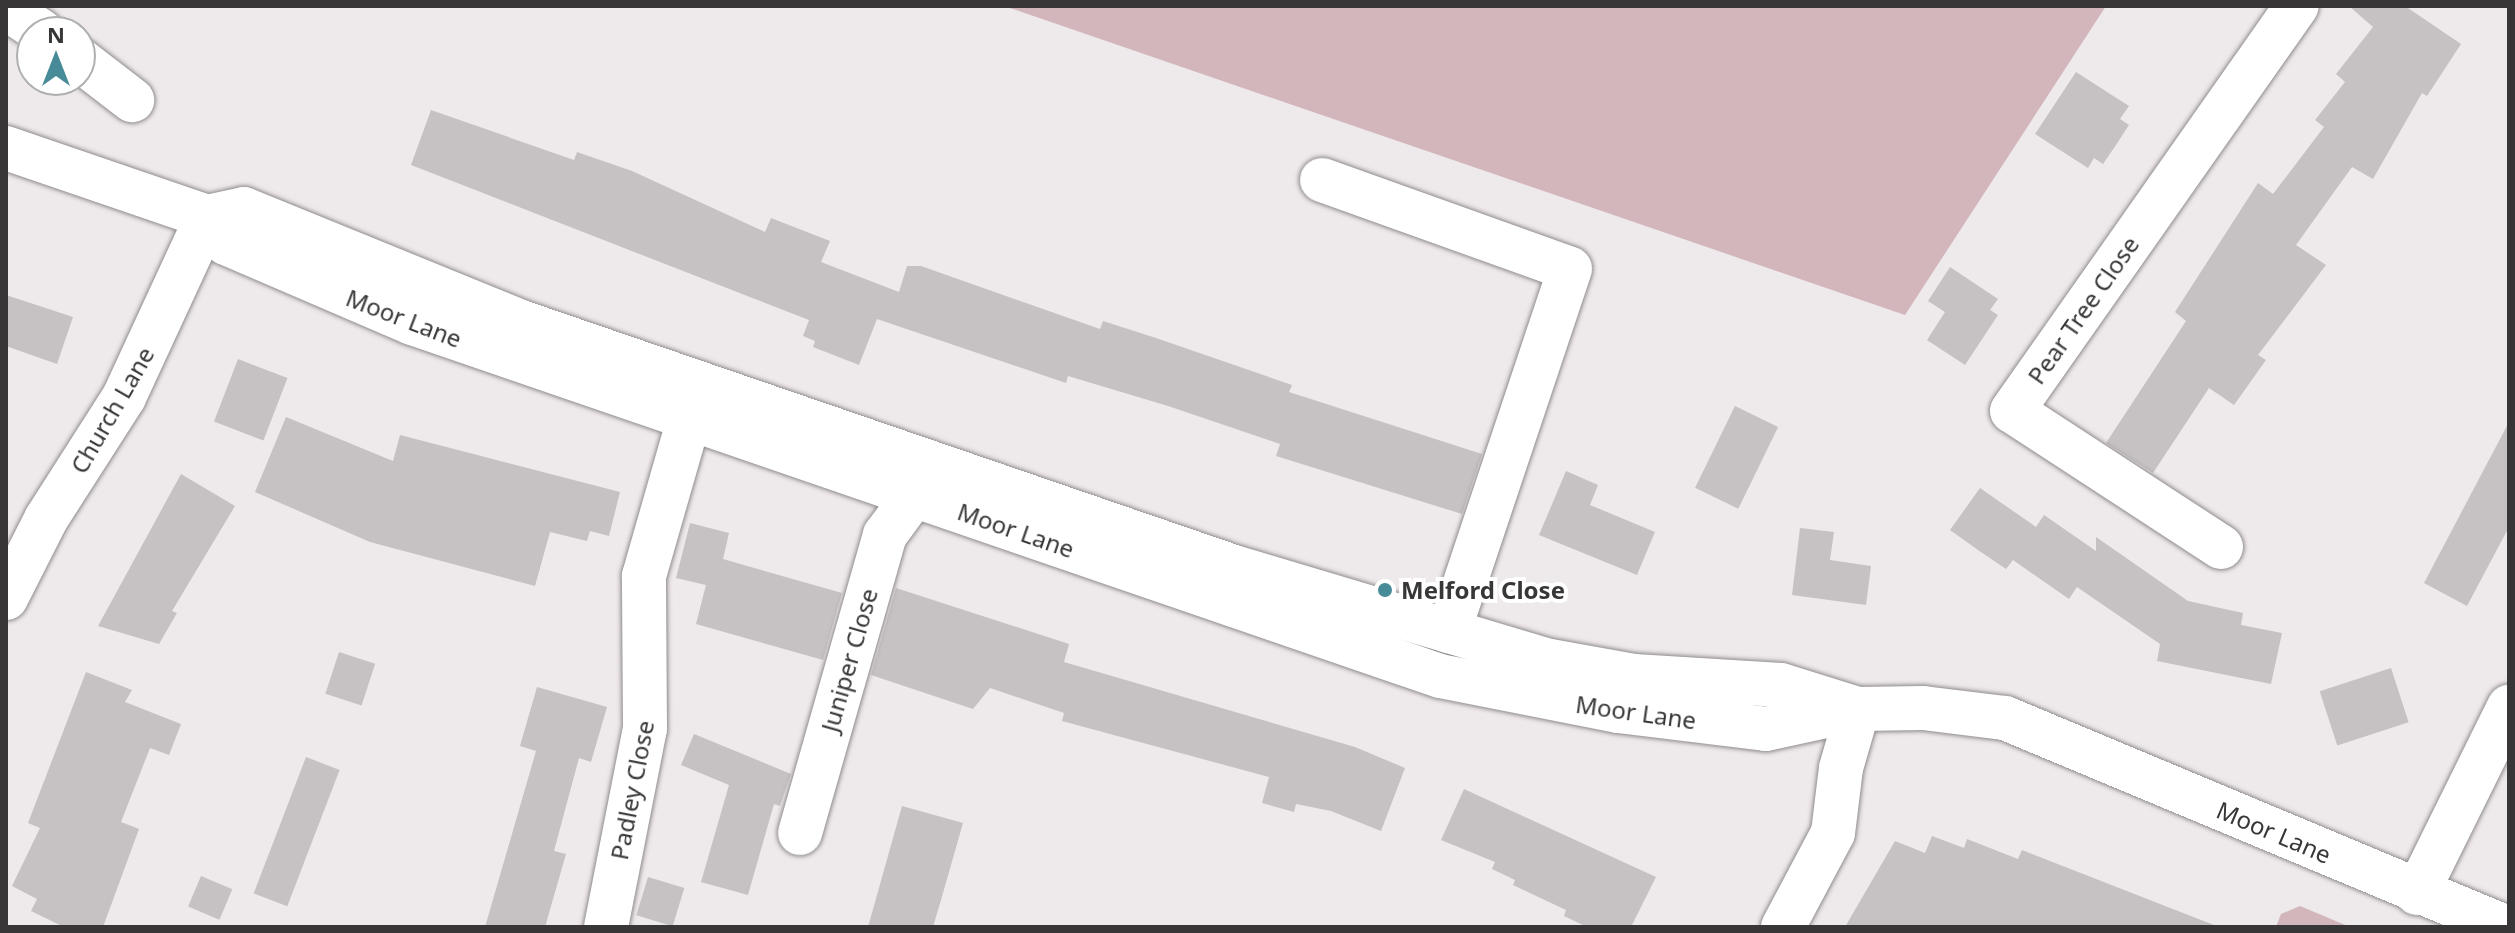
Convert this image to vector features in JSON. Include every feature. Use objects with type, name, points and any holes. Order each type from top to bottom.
[{"type":"street","name":"Pear Tree Close","points":[[2221,547],[2012,411],[2297,6]]},
{"type":"street","points":[[96,72],[132,100]]},
{"type":"street","name":"Moor Lane","points":[[6,148],[207,217],[244,209],[428,288],[1440,676],[1618,711],[1766,729],[1858,709]]},
{"type":"street","points":[[1322,180],[1570,269],[1449,631]]},
{"type":"street","name":"Moor Lane","points":[[207,217],[226,243],[334,291],[689,419],[926,478],[1550,661],[1634,676],[1781,685],[1858,709],[2005,718],[2417,893],[2505,927]]},
{"type":"street","name":"Church Lane","points":[[6,598],[46,519],[124,397],[207,217]]},
{"type":"street","name":"Padley Close","points":[[606,927],[645,729],[644,576],[689,419]]},
{"type":"street","name":"Juniper Close","points":[[800,833],[885,535],[926,478]]},
{"type":"street","points":[[2417,893],[2509,707]]},
{"type":"street","points":[[1783,927],[1833,833],[1841,768],[1858,709]]},
{"type":"shaded area","points":[[1004,6],[2106,6],[1905,315]]},
{"type":"shaded area","points":[[2300,906],[2350,927],[2276,927],[2281,914]]},
{"type":"building","points":[[2349,6],[2405,6],[2461,44],[2427,96],[2422,93],[2373,179],[2352,167],[2296,245],[2326,265],[2258,355],[2266,360],[2234,405],[2209,388],[2153,473],[2106,443],[2186,321],[2175,312],[2258,183],[2273,194],[2324,127],[2315,120],[2345,82],[2336,74],[2373,27]]},
{"type":"building","points":[[2076,72],[2129,106],[2120,119],[2129,125],[2116,145],[2103,164],[2094,158],[2088,168],[2035,134]]},
{"type":"building","points":[[431,110],[574,160],[577,152],[632,171],[765,232],[771,218],[830,241],[821,262],[899,292],[907,266],[921,266],[1100,329],[1103,321],[1156,338],[1292,385],[1289,392],[1482,454],[1462,514],[1276,456],[1280,444],[1168,406],[1068,376],[1066,383],[877,319],[859,365],[813,347],[815,341],[803,336],[809,320],[411,165]]},
{"type":"building","points":[[1950,267],[1998,299],[1990,310],[1998,315],[1965,365],[1927,340],[1945,312],[1928,301]]},
{"type":"building","points":[[6,295],[73,317],[57,364],[6,346]]},
{"type":"building","points":[[238,359],[287,378],[263,441],[214,422]]},
{"type":"building","points":[[1735,406],[1778,427],[1738,509],[1695,488]]},
{"type":"building","points":[[286,417],[393,461],[400,435],[620,492],[609,536],[590,531],[587,541],[550,532],[535,586],[370,542],[255,492]]},
{"type":"building","points":[[2509,422],[2509,527],[2467,606],[2424,583]]},
{"type":"building","points":[[1566,471],[1598,485],[1590,505],[1655,532],[1637,575],[1539,535]]},
{"type":"building","points":[[181,474],[235,506],[172,611],[177,613],[159,644],[98,626]]},
{"type":"building","points":[[1980,488],[2036,527],[2044,515],[2096,551],[2096,537],[2188,601],[2243,613],[2241,625],[2282,633],[2271,684],[2157,661],[2160,644],[2077,587],[2069,599],[2013,560],[2006,569],[1950,530]]},
{"type":"building","points":[[690,523],[729,533],[723,559],[842,593],[823,660],[696,624],[706,585],[676,578]]},
{"type":"building","points":[[1800,528],[1834,532],[1830,560],[1871,566],[1866,605],[1792,595]]},
{"type":"building","points":[[896,588],[1069,644],[1064,662],[1355,747],[1405,768],[1381,831],[1331,811],[1296,804],[1294,812],[1262,803],[1269,777],[1062,721],[1064,713],[990,688],[973,709],[871,675]]},
{"type":"building","points":[[339,652],[375,664],[362,706],[325,694]]},
{"type":"building","points":[[2391,668],[2409,722],[2337,745],[2320,691]]},
{"type":"building","points":[[86,672],[132,690],[125,702],[181,724],[169,755],[150,748],[121,822],[139,829],[103,927],[64,927],[31,911],[37,899],[12,886],[40,828],[28,823]]},
{"type":"building","points":[[537,687],[607,707],[591,762],[579,758],[554,851],[566,854],[545,927],[485,927],[536,751],[520,746]]},
{"type":"building","points":[[694,734],[791,774],[780,806],[774,804],[748,895],[701,882],[729,785],[681,765]]},
{"type":"building","points":[[306,757],[340,770],[287,906],[254,893]]},
{"type":"building","points":[[1464,789],[1656,877],[1631,927],[1587,927],[1564,916],[1566,910],[1513,885],[1515,880],[1492,869],[1495,862],[1441,840]]},
{"type":"building","points":[[902,806],[963,823],[933,927],[868,927]]},
{"type":"building","points":[[1932,836],[1964,848],[1967,839],[2018,859],[2022,850],[2219,927],[1845,927],[1895,841],[1925,853]]},
{"type":"building","points":[[201,876],[232,889],[219,920],[188,906]]},
{"type":"building","points":[[648,877],[684,888],[673,926],[636,915]]},
{"type":"place","name":"Melford Close","points":[[1385,590]]}]
